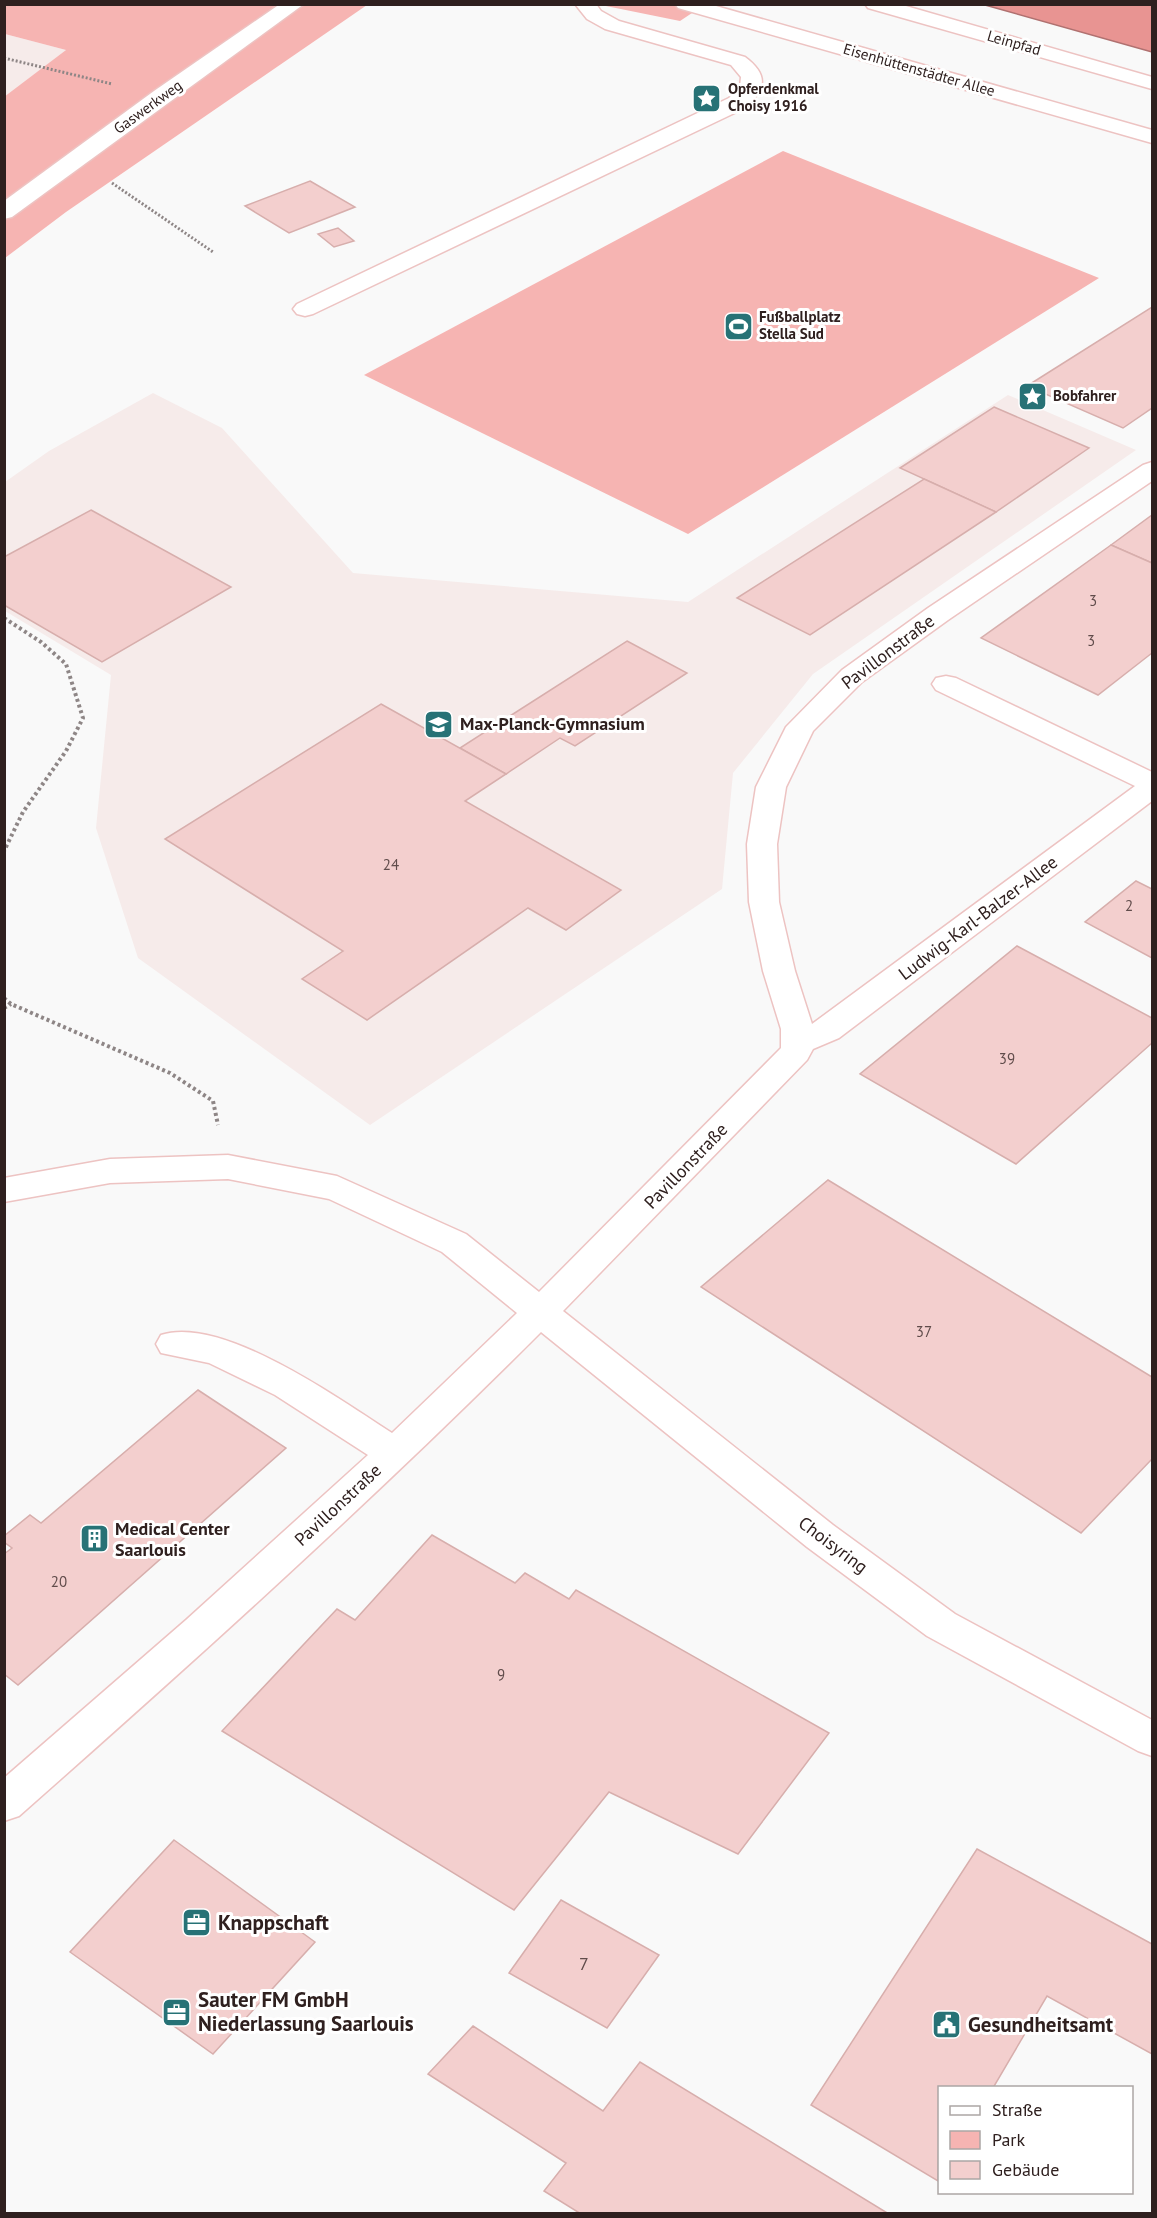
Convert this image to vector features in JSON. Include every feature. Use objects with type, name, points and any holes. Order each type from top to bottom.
[{"type":"street","name":"Gaswerkweg","points":[[4,212],[162,96],[294,4]]},
{"type":"street","points":[[305,309],[737,103],[751,89],[753,81],[749,72],[738,61],[612,25],[594,15],[585,4]]},
{"type":"street","name":"Eisenhüttenstädter Allee","points":[[685,4],[1152,137]]},
{"type":"street","name":"Leinpfad","points":[[875,4],[1152,83]]},
{"type":"street","name":"Pavillonstraße","points":[[4,1803],[181,1650],[394,1453],[540,1311],[796,1052],[800,1042],[779,971],[764,902],[762,844],[771,787],[800,727],[852,676],[938,614],[1152,470]]},
{"type":"street","points":[[946,684],[1152,785]]},
{"type":"street","name":"Ludwig-Karl-Balzer-Allee","points":[[800,1042],[828,1030],[1152,785]]},
{"type":"street","name":"Choisyring","points":[[4,1190],[110,1171],[228,1167],[337,1188],[454,1244],[820,1536],[941,1625],[1152,1739]]},
{"type":"street","points":[[174,1344],[216,1350],[288,1385],[394,1453]]},
{"type":"path","points":[[4,58],[162,96]]},
{"type":"path","points":[[76,159],[213,252]]},
{"type":"path","points":[[4,618],[40,642],[66,664],[83,718],[66,751],[23,812],[4,851]]},
{"type":"path","points":[[4,998],[11,1004],[170,1073],[213,1101],[228,1167]]},
{"type":"path","points":[[4,1008],[11,1004]]},
{"type":"shaded area","points":[[985,5],[1152,5],[1152,52]]},
{"type":"shaded area","points":[[5,34],[66,50],[5,97]]},
{"type":"shaded area","name":"Max-Planck-Gymnasium","points":[[153,393],[222,428],[353,573],[688,602],[1008,395],[1136,450],[813,674],[733,773],[722,889],[370,1125],[138,958],[96,828],[111,675],[5,611],[5,482],[49,451]]},
{"type":"green space","points":[[5,5],[367,5],[66,212],[5,258],[4,97],[66,50],[5,34]]},
{"type":"green space","points":[[601,5],[704,5],[680,21]]},
{"type":"green space","name":"Fußballplatz Stella Sud","points":[[783,151],[1099,278],[688,534],[364,375]]},
{"type":"building","points":[[310,181],[355,207],[289,233],[245,206]]},
{"type":"building","points":[[338,228],[354,241],[334,247],[318,234]]},
{"type":"building","points":[[1152,307],[1152,408],[1123,428],[1027,386]]},
{"type":"building","points":[[994,407],[1089,448],[996,512],[900,468]]},
{"type":"building","points":[[924,479],[996,512],[810,635],[737,598]]},
{"type":"building","points":[[91,510],[231,587],[102,662],[4,605],[4,557]]},
{"type":"building","points":[[1152,515],[1152,563],[1111,545]]},
{"type":"building","points":[[1111,545],[1152,563],[1152,653],[1098,695],[981,638]]},
{"type":"building","points":[[627,641],[687,673],[575,746],[560,738],[506,774],[460,748]]},
{"type":"building","points":[[381,704],[506,774],[465,801],[621,890],[566,930],[528,908],[367,1020],[302,979],[343,951],[165,839]]},
{"type":"building","points":[[1136,881],[1152,889],[1152,958],[1085,922]]},
{"type":"building","points":[[1017,946],[1152,1018],[1152,1043],[1016,1164],[860,1074]]},
{"type":"building","points":[[828,1180],[1152,1377],[1152,1459],[1081,1533],[701,1287]]},
{"type":"building","name":"Medical Center Saarlouis","points":[[198,1390],[286,1448],[18,1685],[4,1674],[4,1554],[12,1548],[4,1542],[4,1536],[30,1515],[41,1523]]},
{"type":"building","points":[[432,1535],[515,1583],[525,1573],[569,1599],[576,1590],[829,1733],[738,1854],[609,1792],[514,1910],[222,1731],[337,1609],[355,1620]]},
{"type":"building","points":[[174,1840],[315,1942],[213,2054],[70,1952]]},
{"type":"building","name":"Gesundheitsamt","points":[[977,1849],[1152,1944],[1152,2054],[1047,1996],[994,2086],[938,2086],[938,2181],[811,2105]]},
{"type":"building","points":[[561,1900],[659,1955],[607,2028],[509,1973]]},
{"type":"building","points":[[473,2026],[603,2111],[640,2062],[889,2214],[581,2214],[544,2191],[566,2163],[428,2074]]},
{"type":"place","name":"Opferdenkmal Choisy 1916","points":[[707,98]]},
{"type":"place","name":"Fußballplatz Stella Sud","points":[[738,326]]},
{"type":"place","name":"Bobfahrer","points":[[1032,396]]},
{"type":"place","name":"Max-Planck-Gymnasium","points":[[439,724]]},
{"type":"place","name":"Medical Center Saarlouis","points":[[94,1539]]},
{"type":"place","name":"Knappschaft","points":[[197,1923]]},
{"type":"place","name":"Sauter FM GmbH Niederlassung Saarlouis","points":[[177,2012]]},
{"type":"place","name":"Gesundheitsamt","points":[[947,2025]]}]
